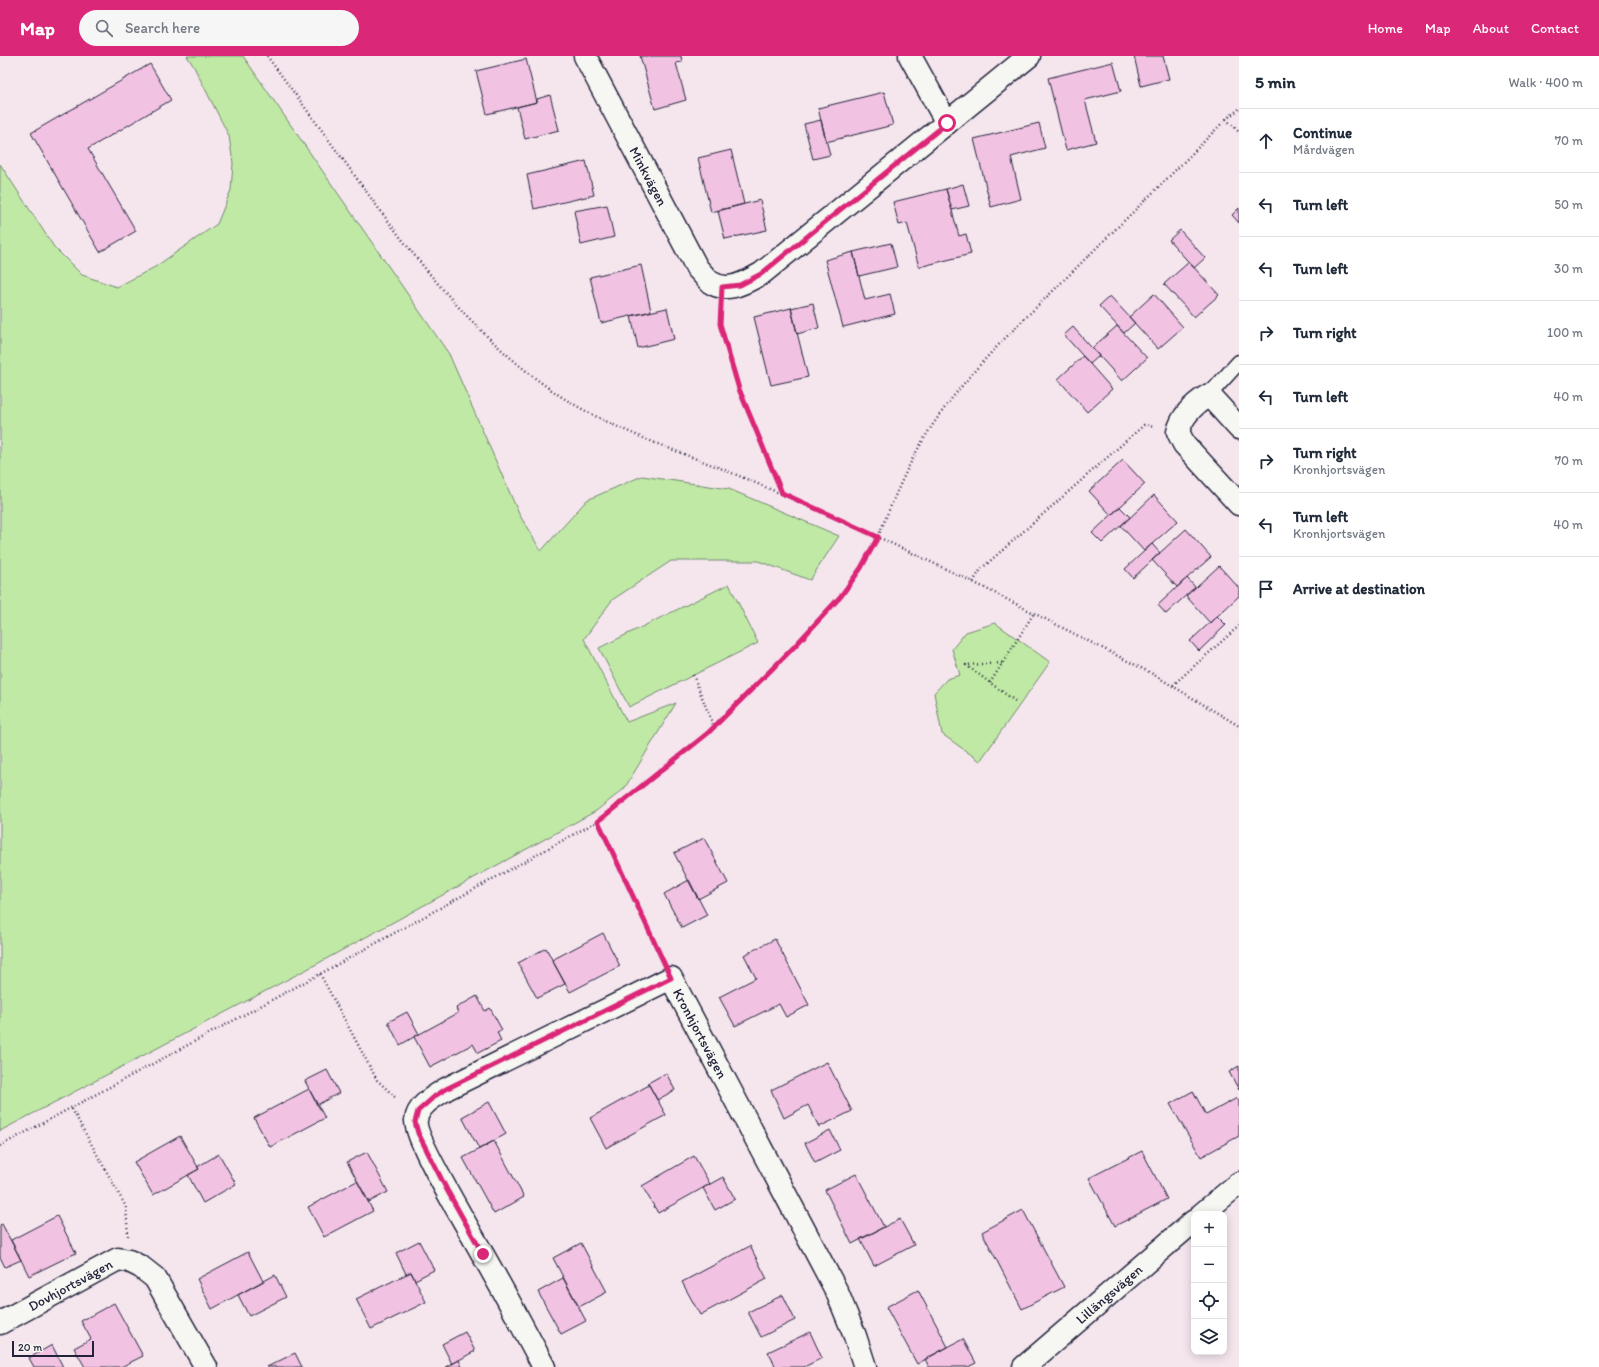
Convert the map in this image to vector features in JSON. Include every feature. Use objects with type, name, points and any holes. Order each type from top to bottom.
[{"type":"street","name":"Minkvägen","points":[[585,56],[697,268],[710,282],[722,287]]},
{"type":"street","points":[[910,56],[947,123]]},
{"type":"street","points":[[722,287],[740,285],[761,274],[1029,56]]},
{"type":"street","points":[[1239,428],[1208,395],[1197,402],[1186,413],[1180,423],[1178,432],[1184,444],[1239,504]]},
{"type":"street","name":"Kronhjortsvägen","points":[[418,1111],[435,1096],[446,1089],[671,978],[837,1292],[855,1336],[865,1367]]},
{"type":"street","points":[[418,1111],[415,1122],[418,1133],[447,1190],[544,1367]]},
{"type":"street","points":[[1206,1211],[1239,1183]]},
{"type":"street","name":"Lillängsvägen","points":[[1024,1367],[1191,1224]]},
{"type":"street","name":"Dovhjortsvägen","points":[[0,1323],[118,1259],[129,1261],[141,1267],[155,1278],[206,1367]]},
{"type":"lane","points":[[1208,395],[1239,362]]},
{"type":"path","points":[[267,56],[402,241],[467,317],[504,352],[543,384],[574,404],[611,423],[782,493],[973,582],[1173,685],[1239,726]]},
{"type":"path","points":[[0,1146],[72,1109],[598,821],[714,727],[794,647],[841,596],[861,568],[878,537],[900,483],[915,455],[931,428],[971,375],[1011,332],[1226,119],[1239,109]]},
{"type":"path","points":[[1226,119],[1239,132]]},
{"type":"path","points":[[722,287],[720,324],[739,389],[782,493]]},
{"type":"path","points":[[973,582],[981,569],[1144,425],[1178,432]]},
{"type":"path","points":[[990,683],[1034,613]]},
{"type":"path","points":[[1173,685],[1239,626]]},
{"type":"path","points":[[1002,662],[966,665],[1015,701]]},
{"type":"path","points":[[692,675],[714,727]]},
{"type":"path","points":[[598,821],[671,978]]},
{"type":"path","points":[[320,974],[377,1080],[398,1100],[418,1111]]},
{"type":"path","points":[[72,1109],[126,1207],[129,1261]]},
{"type":"green space","points":[[187,56],[243,56],[449,354],[519,514],[541,551],[587,500],[642,476],[729,489],[839,536],[810,580],[758,561],[671,561],[612,600],[584,639],[627,722],[676,703],[624,789],[596,811],[315,965],[0,1131],[0,164],[54,247],[82,275],[117,287],[155,267],[217,224],[231,190],[233,163],[229,136]]},
{"type":"green space","points":[[729,584],[758,643],[629,707],[599,648]]},
{"type":"green space","points":[[995,623],[1050,662],[980,761],[942,734],[934,693],[947,679],[960,675],[952,649],[966,632]]},
{"type":"building","points":[[640,56],[681,56],[682,62],[676,63],[686,100],[655,109]]},
{"type":"building","points":[[1134,56],[1163,56],[1169,79],[1141,86]]},
{"type":"building","points":[[526,59],[537,102],[487,114],[476,71]]},
{"type":"building","points":[[1113,62],[1121,91],[1085,100],[1096,142],[1066,150],[1048,78]]},
{"type":"building","points":[[150,64],[171,100],[88,149],[136,231],[100,252],[31,133]]},
{"type":"building","points":[[884,92],[893,125],[826,142],[818,108]]},
{"type":"building","points":[[550,95],[559,130],[525,139],[517,107],[537,102],[537,99]]},
{"type":"building","points":[[821,120],[830,155],[813,159],[804,124]]},
{"type":"building","points":[[1039,123],[1045,148],[1011,157],[1021,199],[991,207],[974,139]]},
{"type":"building","points":[[731,150],[744,204],[711,212],[698,158]]},
{"type":"building","points":[[586,161],[594,195],[534,209],[527,175]]},
{"type":"building","points":[[963,184],[969,206],[952,210],[946,189]]},
{"type":"building","points":[[946,189],[959,236],[966,234],[971,254],[919,267],[907,223],[899,225],[893,202]]},
{"type":"building","points":[[760,200],[767,230],[725,239],[718,211]]},
{"type":"building","points":[[607,205],[614,237],[581,245],[574,211]]},
{"type":"building","points":[[1239,208],[1239,223],[1232,215]]},
{"type":"building","points":[[1180,230],[1205,258],[1194,268],[1169,240]]},
{"type":"building","points":[[891,243],[897,267],[859,276],[853,252]]},
{"type":"building","points":[[853,252],[865,300],[890,294],[895,314],[843,327],[825,260]]},
{"type":"building","points":[[1189,262],[1219,295],[1194,317],[1164,284]]},
{"type":"building","points":[[641,265],[651,311],[601,323],[590,277]]},
{"type":"building","points":[[1154,294],[1183,327],[1158,349],[1129,317]]},
{"type":"building","points":[[1110,296],[1135,323],[1124,333],[1099,306]]},
{"type":"building","points":[[813,303],[819,328],[797,334],[791,308]]},
{"type":"building","points":[[667,308],[674,339],[638,348],[631,316]]},
{"type":"building","points":[[791,308],[808,377],[771,385],[754,317]]},
{"type":"building","points":[[1117,326],[1147,358],[1122,381],[1092,348]]},
{"type":"building","points":[[1073,327],[1099,356],[1090,364],[1064,335]]},
{"type":"building","points":[[1083,356],[1112,389],[1087,412],[1058,379]]},
{"type":"building","points":[[1123,460],[1145,484],[1111,515],[1089,491]]},
{"type":"building","points":[[1154,495],[1178,521],[1144,551],[1121,526]]},
{"type":"building","points":[[1120,507],[1130,517],[1102,543],[1092,533]]},
{"type":"building","points":[[1186,529],[1211,557],[1177,587],[1152,560]]},
{"type":"building","points":[[1152,544],[1160,553],[1133,578],[1125,569]]},
{"type":"building","points":[[1219,566],[1239,588],[1239,596],[1210,623],[1186,596]]},
{"type":"building","points":[[1187,578],[1195,587],[1166,614],[1158,605]]},
{"type":"building","points":[[1217,616],[1226,625],[1199,651],[1190,641]]},
{"type":"building","points":[[704,838],[728,883],[698,899],[674,853]]},
{"type":"building","points":[[689,880],[707,915],[682,928],[664,894]]},
{"type":"building","points":[[603,933],[620,966],[570,992],[552,960]]},
{"type":"building","points":[[775,939],[809,1005],[786,1017],[779,1004],[735,1026],[719,997],[756,978],[744,955]]},
{"type":"building","points":[[546,948],[565,984],[537,998],[518,963]]},
{"type":"building","points":[[477,996],[485,1011],[490,1008],[502,1030],[497,1032],[501,1041],[478,1053],[473,1044],[430,1067],[414,1037],[458,1013],[456,1008]]},
{"type":"building","points":[[407,1012],[419,1034],[400,1045],[388,1022]]},
{"type":"building","points":[[827,1062],[852,1111],[819,1127],[808,1105],[784,1118],[771,1090]]},
{"type":"building","points":[[1239,1066],[1239,1090],[1229,1072]]},
{"type":"building","points":[[327,1070],[339,1093],[317,1105],[305,1081]]},
{"type":"building","points":[[666,1073],[675,1090],[657,1100],[648,1083]]},
{"type":"building","points":[[649,1085],[666,1115],[606,1148],[590,1118]]},
{"type":"building","points":[[309,1089],[325,1118],[270,1147],[254,1118]]},
{"type":"building","points":[[1193,1091],[1206,1115],[1237,1098],[1239,1101],[1239,1136],[1201,1157],[1170,1104]]},
{"type":"building","points":[[489,1102],[506,1134],[479,1149],[462,1117]]},
{"type":"building","points":[[830,1130],[840,1150],[815,1163],[805,1143]]},
{"type":"building","points":[[180,1136],[199,1169],[153,1195],[134,1162]]},
{"type":"building","points":[[494,1141],[524,1197],[494,1214],[463,1158]]},
{"type":"building","points":[[1142,1151],[1167,1199],[1115,1226],[1089,1178]]},
{"type":"building","points":[[367,1152],[388,1192],[369,1202],[347,1162]]},
{"type":"building","points":[[219,1154],[236,1184],[203,1203],[188,1175],[199,1169],[197,1167]]},
{"type":"building","points":[[694,1156],[710,1184],[658,1213],[642,1186]]},
{"type":"building","points":[[856,1174],[884,1227],[852,1244],[825,1190]]},
{"type":"building","points":[[723,1177],[735,1199],[715,1210],[703,1188]]},
{"type":"building","points":[[357,1181],[373,1211],[324,1237],[308,1207]]},
{"type":"building","points":[[1023,1210],[1064,1287],[1022,1309],[982,1232]]},
{"type":"building","points":[[57,1216],[76,1253],[29,1276],[11,1240]]},
{"type":"building","points":[[900,1219],[914,1245],[874,1266],[860,1239]]},
{"type":"building","points":[[2,1224],[21,1260],[5,1267],[0,1257],[0,1225]]},
{"type":"building","points":[[419,1241],[434,1270],[415,1280],[411,1272],[406,1274],[396,1253]]},
{"type":"building","points":[[581,1243],[607,1292],[579,1307],[553,1258]]},
{"type":"building","points":[[750,1246],[767,1279],[700,1315],[682,1282]]},
{"type":"building","points":[[248,1252],[263,1281],[212,1309],[197,1279]]},
{"type":"building","points":[[411,1272],[426,1302],[371,1329],[356,1299]]},
{"type":"building","points":[[275,1275],[286,1297],[249,1316],[238,1295]]},
{"type":"building","points":[[563,1278],[586,1321],[561,1334],[538,1292]]},
{"type":"building","points":[[918,1290],[948,1347],[917,1364],[886,1307]]},
{"type":"building","points":[[783,1295],[795,1320],[761,1337],[748,1312]]},
{"type":"building","points":[[114,1303],[143,1356],[121,1367],[85,1367],[74,1348],[91,1339],[81,1321]]},
{"type":"building","points":[[465,1332],[475,1351],[452,1364],[442,1344]]},
{"type":"building","points":[[810,1332],[822,1358],[804,1367],[776,1367],[768,1352]]},
{"type":"building","points":[[963,1339],[976,1363],[968,1367],[929,1367],[925,1359]]},
{"type":"building","points":[[52,1345],[63,1367],[34,1367],[29,1358]]},
{"type":"building","points":[[295,1353],[302,1367],[267,1367]]},
{"type":"building","points":[[459,1360],[462,1367],[446,1367],[452,1364]]},
{"type":"route","points":[[483,1254],[447,1190],[418,1133],[415,1122],[418,1111],[427,1102],[446,1089],[671,978],[598,821],[708,733],[794,647],[841,596],[861,568],[878,537],[782,493],[739,389],[720,324],[722,287],[740,285],[761,274],[947,123]]}]
